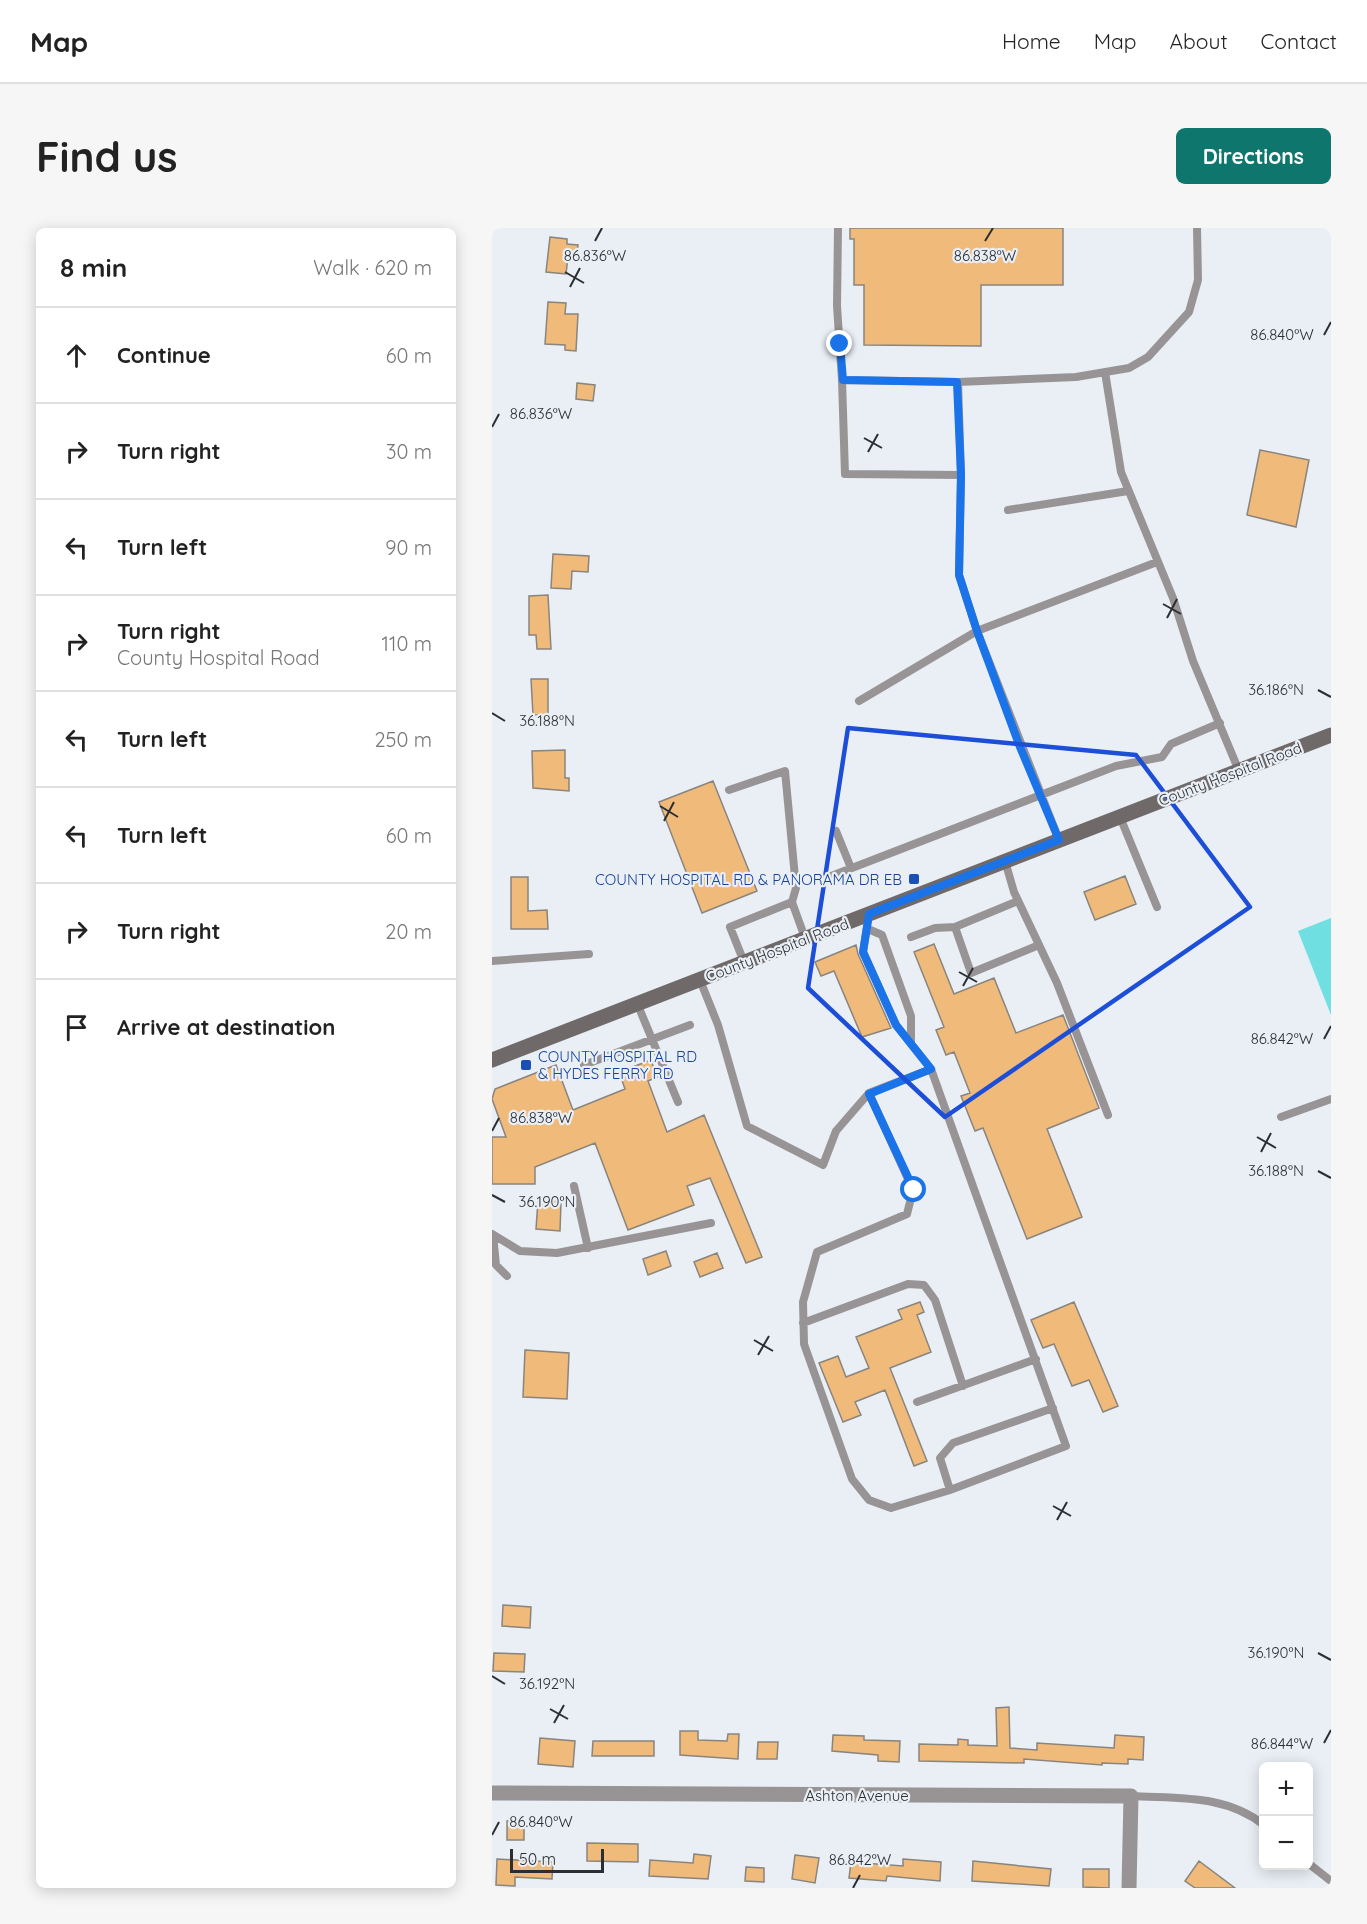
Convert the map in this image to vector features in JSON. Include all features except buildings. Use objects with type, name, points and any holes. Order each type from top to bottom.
[{"type":"main road","name":"County Hospital Road","points":[[492,1060],[805,939],[869,921],[1005,861],[1331,735]]},
{"type":"street","name":"Ashton Avenue","points":[[492,1793],[1131,1796]]},
{"type":"street","points":[[1129,1888],[1131,1796]]},
{"type":"lane","points":[[838,228],[837,306],[843,380],[845,474],[961,475]]},
{"type":"lane","points":[[843,380],[957,382],[1076,376],[1129,368],[1148,357],[1189,312],[1198,280],[1197,228]]},
{"type":"lane","points":[[1105,372],[1121,472],[1173,598],[1193,661],[1239,771]]},
{"type":"lane","points":[[957,382],[961,475],[959,575],[977,631],[1059,840]]},
{"type":"lane","points":[[1008,510],[1128,491]]},
{"type":"lane","points":[[859,701],[977,631],[1158,562]]},
{"type":"lane","points":[[826,878],[1116,766],[1162,757],[1171,744],[1220,723]]},
{"type":"lane","points":[[729,790],[785,771],[796,888],[792,902],[805,939]]},
{"type":"lane","points":[[1120,817],[1157,907]]},
{"type":"lane","points":[[836,831],[851,868]]},
{"type":"lane","points":[[1005,861],[1018,901],[1057,983],[1108,1115]]},
{"type":"lane","points":[[911,938],[935,928],[955,927],[1018,901]]},
{"type":"lane","points":[[744,962],[730,927],[792,902]]},
{"type":"lane","points":[[869,921],[863,952],[896,1025],[931,1069],[1066,1446],[950,1490],[891,1508],[869,1500],[852,1479],[804,1344],[803,1302],[817,1252],[907,1214],[914,1190],[869,1094]]},
{"type":"lane","points":[[869,921],[882,935],[911,1016],[911,1044]]},
{"type":"lane","points":[[955,927],[971,973],[1039,945]]},
{"type":"lane","points":[[492,961],[589,954]]},
{"type":"lane","points":[[700,980],[718,1025],[747,1126],[823,1165],[836,1131],[869,1094],[931,1069]]},
{"type":"lane","points":[[637,1003],[678,1102]]},
{"type":"lane","points":[[584,1065],[690,1025]]},
{"type":"lane","points":[[1281,1117],[1331,1099]]},
{"type":"lane","points":[[573,1186],[588,1248]]},
{"type":"lane","points":[[492,1235],[527,1253],[557,1253],[711,1223]]},
{"type":"lane","points":[[492,1235],[496,1265],[507,1276]]},
{"type":"lane","points":[[803,1323],[908,1284],[924,1285],[935,1300],[963,1386]]},
{"type":"lane","points":[[917,1402],[1036,1359]]},
{"type":"lane","points":[[950,1490],[940,1458],[953,1443],[1053,1408]]},
{"type":"lane","points":[[1131,1796],[1219,1802],[1240,1809],[1259,1823]]},
{"type":"lane","points":[[1313,1867],[1331,1881]]},
{"type":"highlighted area","points":[[848,728],[1136,755],[1250,907],[945,1117],[808,988]]},
{"type":"water","points":[[1331,918],[1331,1015],[1298,931]]},
{"type":"place","name":"COUNTY HOSPITAL RD & PANORAMA DR EB","points":[[914,879]]},
{"type":"place","name":"COUNTY HOSPITAL RD & HYDES FERRY RD","points":[[526,1065]]},
{"type":"route","points":[[840,344],[843,380],[957,382],[962,516],[959,575],[1020,747],[1059,840],[869,914],[863,952],[896,1025],[931,1069],[881,1087],[869,1094],[914,1190]]}]
